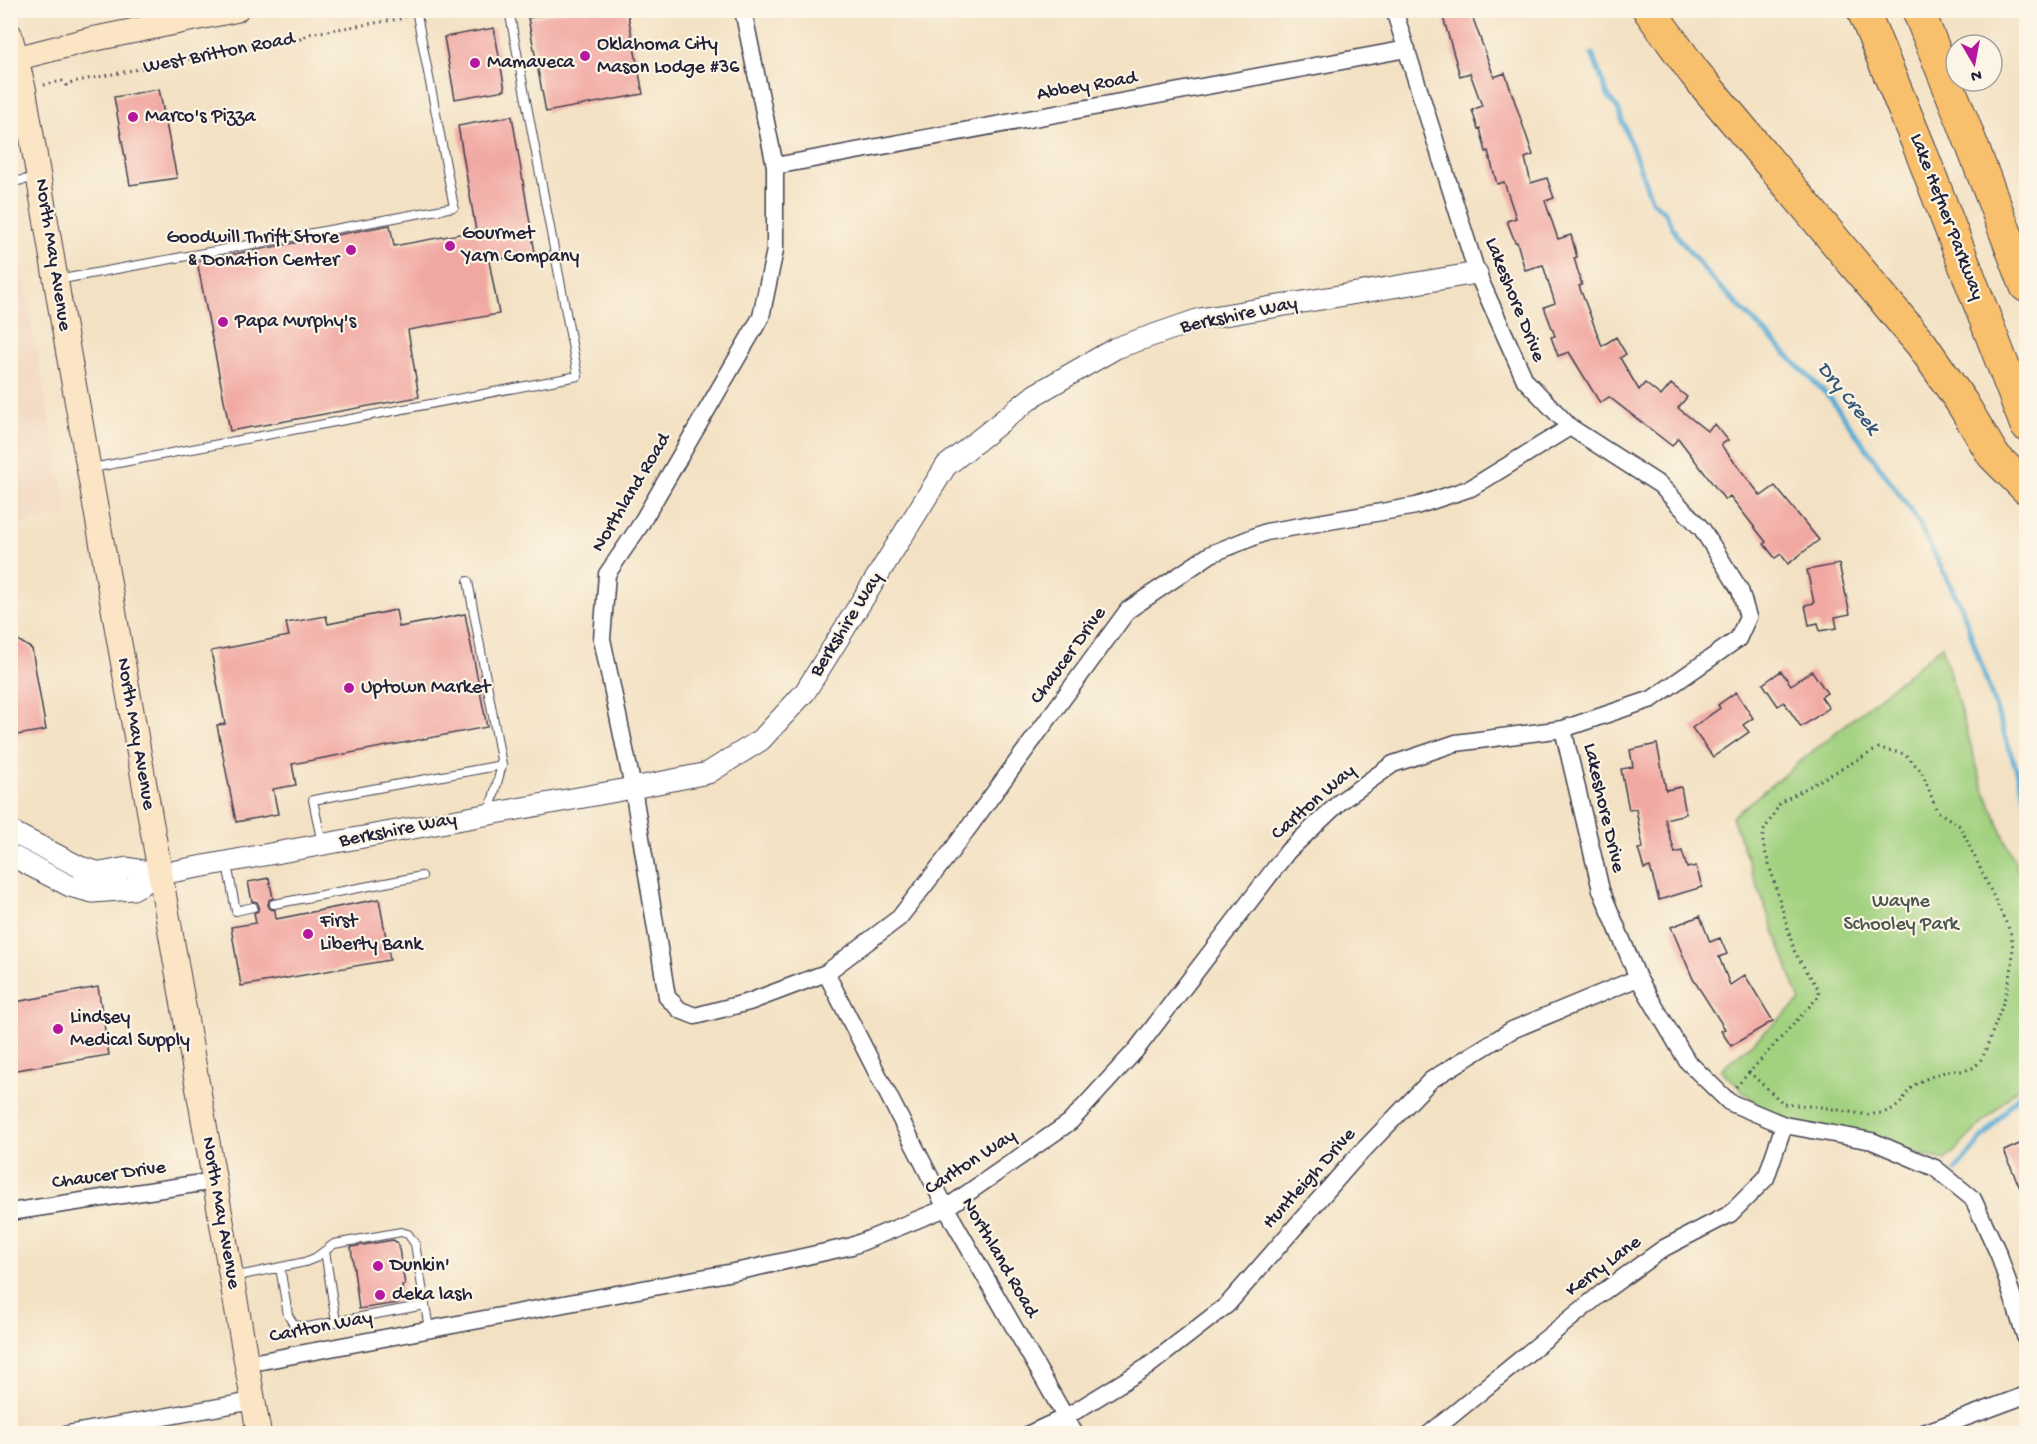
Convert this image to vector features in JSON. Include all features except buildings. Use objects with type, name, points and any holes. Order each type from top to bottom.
[{"type":"highway","points":[[1649,10],[1694,72],[1922,345],[1962,403],[1993,455],[2026,488]]},
{"type":"highway","name":"Lake Hefner Parkway","points":[[1863,10],[1920,149],[2026,425]]},
{"type":"highway","points":[[1918,10],[2026,286]]},
{"type":"main road","name":"West Britton Road","points":[[13,59],[84,40],[236,10]]},
{"type":"main road","name":"North May Avenue","points":[[10,35],[20,126],[39,177],[88,468],[259,1434]]},
{"type":"street","name":"Northland Road","points":[[680,1010],[668,997],[633,788],[602,639],[607,574],[639,527],[761,317],[775,250],[774,166],[743,10]]},
{"type":"street","name":"Lakeshore Drive","points":[[1394,10],[1477,273],[1525,380],[1570,427],[1660,485],[1702,529],[1740,590],[1748,618],[1737,639],[1652,699],[1563,729],[1601,890],[1638,978],[1687,1061],[1729,1102],[1784,1125],[1872,1141],[1935,1168],[1973,1199],[1999,1255],[2026,1339]]},
{"type":"street","name":"Abbey Road","points":[[774,166],[1407,49]]},
{"type":"street","name":"Berkshire Way","points":[[160,874],[708,773],[761,740],[805,692],[946,466],[1036,394],[1116,348],[1200,319],[1477,273]]},
{"type":"street","name":"Chaucer Drive","points":[[680,1010],[695,1016],[749,1002],[826,973],[899,918],[950,853],[1128,610],[1211,554],[1266,532],[1416,506],[1471,488],[1570,427]]},
{"type":"street","name":"Carlton Way","points":[[246,1364],[749,1269],[852,1246],[946,1208],[1070,1122],[1136,1050],[1288,851],[1341,801],[1393,764],[1456,743],[1563,729]]},
{"type":"street","points":[[10,831],[80,867],[101,873],[127,868],[160,874]]},
{"type":"street","points":[[10,855],[70,886],[93,892],[133,889],[160,874]]},
{"type":"street","name":"Northland Road","points":[[826,973],[946,1208],[1075,1434]]},
{"type":"street","name":"Huntleigh Drive","points":[[1029,1434],[1065,1417],[1147,1367],[1227,1305],[1351,1163],[1431,1080],[1512,1030],[1638,978]]},
{"type":"street","name":"Kerry Lane","points":[[1429,1434],[1603,1292],[1664,1248],[1730,1214],[1766,1178],[1784,1125]]},
{"type":"street","name":"Chaucer Drive","points":[[10,1212],[214,1181]]},
{"type":"street","points":[[1921,1434],[2026,1395]]},
{"type":"street","points":[[68,1434],[253,1401]]},
{"type":"lane","points":[[88,468],[578,376],[509,10]]},
{"type":"lane","points":[[57,280],[454,207],[416,13]]},
{"type":"lane","points":[[10,182],[39,177]]},
{"type":"lane","points":[[468,581],[502,765],[489,813]]},
{"type":"lane","points":[[322,845],[313,800],[502,765]]},
{"type":"lane","points":[[227,862],[236,911],[253,908]]},
{"type":"lane","points":[[274,904],[422,876]]},
{"type":"lane","points":[[231,1277],[305,1262],[334,1244],[401,1232],[408,1234],[415,1244],[429,1329]]},
{"type":"lane","points":[[325,1251],[336,1322]]},
{"type":"lane","points":[[280,1267],[288,1315],[294,1325],[307,1328],[425,1305]]},
{"type":"path","name":"West Britton Road","points":[[62,81],[67,86],[73,82],[209,55],[221,55],[231,50],[254,45],[277,46],[298,42],[308,34],[442,10]]},
{"type":"path","points":[[1735,1088],[1749,1072],[1818,997],[1819,990],[1795,953],[1763,844],[1763,832],[1781,802],[1820,780],[1879,748],[1905,754],[1922,772],[1937,811],[1960,826],[2014,944],[2010,979],[1983,1057],[1975,1067],[1964,1071],[1948,1071],[1917,1083],[1892,1110],[1867,1115],[1821,1107],[1784,1104],[1749,1072]]},
{"type":"shaded area","points":[[11,215],[68,515],[10,525]]},
{"type":"green space","name":"Wayne Schooley Park","points":[[1942,646],[1982,784],[2026,889],[2026,1079],[1946,1160],[1791,1126],[1758,1105],[1721,1070],[1800,1001],[1732,817]]},
{"type":"waterway","name":"Dry Creek","points":[[1592,54],[1608,96],[1618,109],[1652,201],[1665,212],[1677,236],[1711,278],[1831,399],[1915,516],[1962,608],[2026,798]]},
{"type":"waterway","points":[[1955,1171],[2026,1086]]},
{"type":"place","name":"Oklahoma City Mason Lodge #36","points":[[585,56]]},
{"type":"place","name":"Mamaveca","points":[[475,63]]},
{"type":"place","name":"Marco's Pizza","points":[[133,117]]},
{"type":"place","name":"Gourmet Yarn Company","points":[[450,246]]},
{"type":"place","name":"Goodwill Thrift Store & Donation Center","points":[[351,250]]},
{"type":"place","name":"Papa Murphy's","points":[[223,322]]},
{"type":"place","name":"Uptown Market","points":[[349,688]]},
{"type":"place","name":"First Liberty Bank","points":[[308,934]]},
{"type":"place","name":"Lindsey Medical Supply","points":[[58,1029]]},
{"type":"place","name":"Dunkin'","points":[[378,1266]]},
{"type":"place","name":"deka lash","points":[[380,1295]]}]
